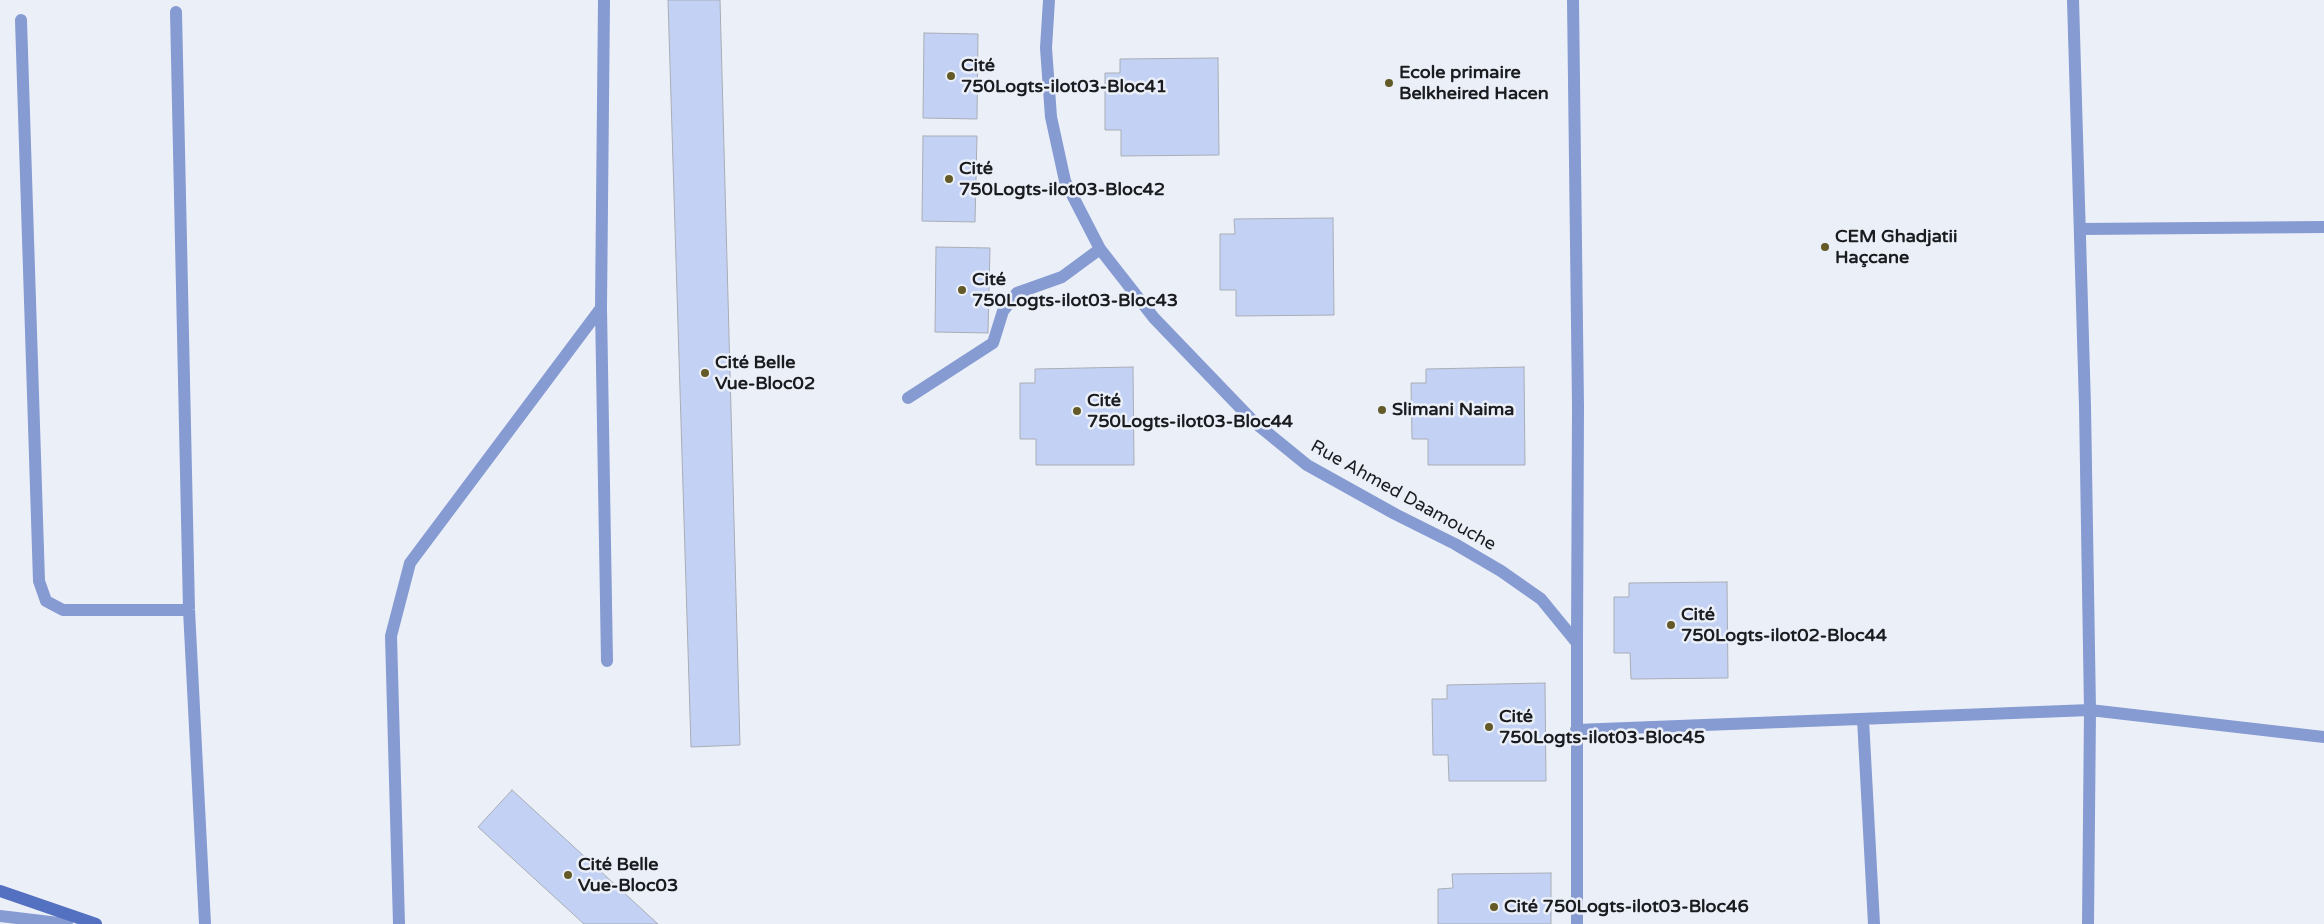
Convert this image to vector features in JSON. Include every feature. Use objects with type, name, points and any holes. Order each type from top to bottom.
[{"type":"main road","points":[[0,891],[96,924]]},
{"type":"street","points":[[604,0],[601,308],[607,661]]},
{"type":"street","name":"Rue Ahmed Daamouche","points":[[1049,0],[1046,48],[1051,116],[1065,180],[1100,249],[1154,318],[1253,421],[1307,465],[1455,544],[1509,577],[1540,598],[1577,643]]},
{"type":"street","points":[[1573,0],[1578,406],[1577,924]]},
{"type":"street","points":[[2074,0],[2090,710],[2088,924]]},
{"type":"street","points":[[176,12],[189,610],[205,924]]},
{"type":"street","points":[[21,20],[39,581],[46,601],[63,610],[189,610]]},
{"type":"street","points":[[2080,229],[2324,227]]},
{"type":"street","points":[[908,398],[993,342],[1003,311],[1017,293],[1062,277],[1100,249]]},
{"type":"street","points":[[399,924],[391,636],[410,563],[601,308]]},
{"type":"street","points":[[1576,730],[2090,710],[2324,737]]},
{"type":"street","points":[[1863,719],[1874,924]]},
{"type":"street","points":[[0,916],[67,924]]},
{"type":"building","name":"Cité Belle Vue-Bloc02","points":[[668,0],[720,0],[740,745],[691,747]]},
{"type":"building","name":"Cité 750Logts-ilot03-Bloc41","points":[[924,33],[978,34],[977,119],[923,118]]},
{"type":"building","points":[[1218,58],[1219,155],[1121,156],[1121,130],[1105,130],[1105,73],[1120,73],[1120,59]]},
{"type":"building","name":"Cité 750Logts-ilot03-Bloc42","points":[[923,136],[977,136],[975,222],[922,221]]},
{"type":"building","points":[[1333,218],[1334,315],[1236,316],[1236,290],[1220,290],[1220,234],[1235,234],[1234,219]]},
{"type":"building","name":"Cité 750Logts-ilot03-Bloc43","points":[[936,247],[990,248],[988,333],[935,332]]},
{"type":"building","name":"Cité 750Logts-ilot03-Bloc44","points":[[1133,367],[1134,465],[1036,465],[1036,439],[1020,439],[1020,383],[1035,383],[1035,369]]},
{"type":"building","points":[[1524,367],[1525,465],[1428,465],[1428,439],[1412,439],[1411,383],[1426,383],[1426,369]]},
{"type":"building","name":"Cité 750Logts-ilot02-Bloc44","points":[[1727,582],[1728,678],[1631,679],[1630,653],[1614,653],[1614,597],[1629,597],[1629,583]]},
{"type":"building","name":"Cité 750Logts-ilot03-Bloc45","points":[[1545,683],[1546,781],[1449,781],[1448,755],[1433,755],[1432,699],[1447,699],[1447,685]]},
{"type":"building","name":"Cité Belle Vue-Bloc03","points":[[512,790],[658,924],[584,924],[478,827]]},
{"type":"building","name":"Cité 750Logts-ilot03-Bloc46","points":[[1551,873],[1551,924],[1438,924],[1438,889],[1453,888],[1452,874]]},
{"type":"place","name":"Cité 750Logts-ilot03-Bloc41","points":[[951,76]]},
{"type":"place","name":"Ecole primaire Belkheired Hacen","points":[[1389,83]]},
{"type":"place","name":"Cité 750Logts-ilot03-Bloc42","points":[[949,179]]},
{"type":"place","name":"CEM Ghadjatii Haçcane","points":[[1825,247]]},
{"type":"place","name":"Cité 750Logts-ilot03-Bloc43","points":[[962,290]]},
{"type":"place","name":"Cité Belle Vue-Bloc02","points":[[705,373]]},
{"type":"place","name":"Slimani Naima","points":[[1382,410]]},
{"type":"place","name":"Cité 750Logts-ilot03-Bloc44","points":[[1077,411]]},
{"type":"place","name":"Cité 750Logts-ilot02-Bloc44","points":[[1671,625]]},
{"type":"place","name":"Cité 750Logts-ilot03-Bloc45","points":[[1489,727]]},
{"type":"place","name":"Cité Belle Vue-Bloc03","points":[[568,875]]},
{"type":"place","name":"Cité 750Logts-ilot03-Bloc46","points":[[1494,907]]}]
